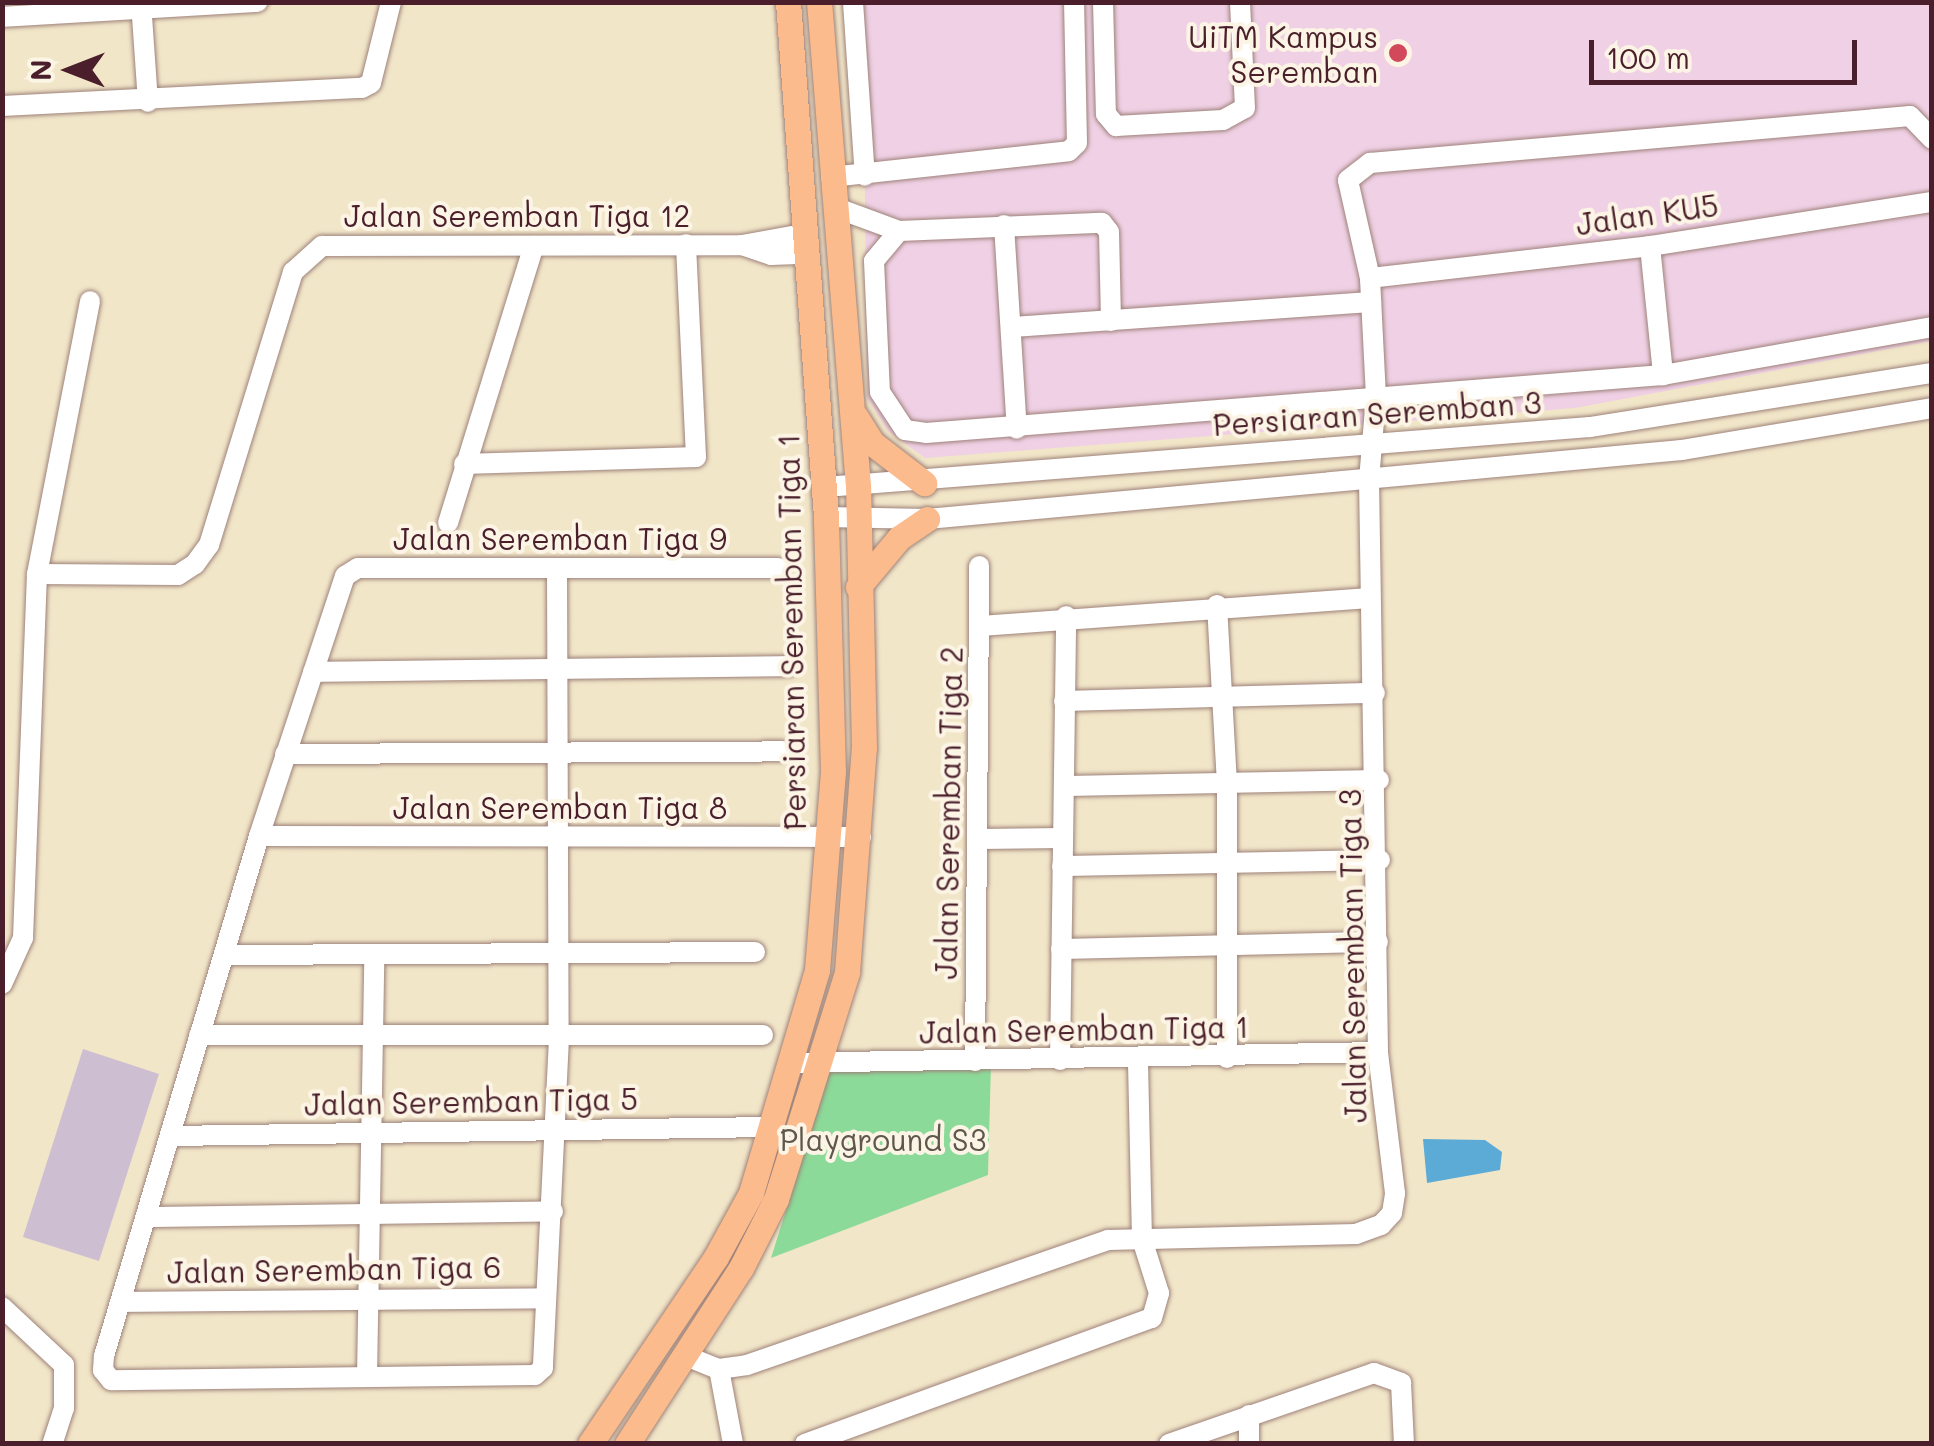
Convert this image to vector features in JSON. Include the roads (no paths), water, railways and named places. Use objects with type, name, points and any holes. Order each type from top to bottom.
[{"type":"main road","name":"Persiaran Seremban Tiga 1","points":[[590,1444],[716,1257],[751,1192],[817,970],[829,836],[826,517],[788,2]]},
{"type":"main road","points":[[627,1444],[686,1356],[776,1199],[822,1062],[847,972],[861,836],[858,486],[819,2]]},
{"type":"main road","points":[[851,408],[872,443],[924,483]]},
{"type":"main road","points":[[858,586],[899,538],[927,519]]},
{"type":"street","points":[[2,16],[258,2]]},
{"type":"street","points":[[2,106],[148,102],[362,88],[371,84],[391,2]]},
{"type":"street","points":[[853,2],[865,176]]},
{"type":"street","points":[[832,177],[1069,150],[1077,143],[1074,2]]},
{"type":"street","points":[[1102,2],[1106,114],[1116,126],[1224,120],[1245,108],[1240,2]]},
{"type":"street","points":[[141,7],[148,102]]},
{"type":"street","name":"Jalan Seremban Tiga 3","points":[[720,1369],[747,1366],[1108,1240],[1356,1234],[1381,1225],[1392,1212],[1395,1192],[1378,1052],[1379,780],[1369,480],[1376,397],[1370,278],[1348,180],[1370,163],[1910,116],[1932,139]]},
{"type":"street","name":"Jalan KU5","points":[[1370,278],[1650,246],[1932,202]]},
{"type":"street","points":[[834,207],[900,231],[1102,222],[1109,232],[1111,322]]},
{"type":"street","points":[[1004,225],[1017,429]]},
{"type":"street","points":[[900,231],[874,262],[880,392],[905,430],[926,434],[1662,375],[1932,327]]},
{"type":"street","points":[[464,464],[696,457],[686,244]]},
{"type":"street","name":"Jalan Seremban Tiga 12","points":[[37,574],[178,575],[195,564],[209,545],[293,272],[305,257],[322,246],[686,244],[742,245],[771,254],[804,244]]},
{"type":"street","points":[[448,523],[534,246]]},
{"type":"street","points":[[1650,246],[1662,375]]},
{"type":"street","points":[[2,984],[23,938],[37,574],[90,301]]},
{"type":"street","points":[[1012,328],[1371,302]]},
{"type":"street","name":"Persiaran Seremban 3","points":[[824,487],[924,483],[1370,442],[1590,427],[1932,373]]},
{"type":"street","points":[[1754,404],[1758,440]]},
{"type":"street","name":"Persiaran Seremban 3","points":[[826,517],[927,519],[1369,480],[1758,440],[1932,408]]},
{"type":"street","name":"Jalan Seremban Tiga 2","points":[[975,1061],[980,839],[979,566]]},
{"type":"street","name":"Jalan Seremban Tiga 9","points":[[313,672],[345,576],[358,568],[778,568]]},
{"type":"street","points":[[557,569],[555,671],[554,839],[560,1038],[558,1127],[545,1354],[535,1375],[111,1380],[103,1370],[104,1356],[259,836],[313,672],[555,671],[789,666]]},
{"type":"street","name":"Jalan Seremban Tiga 2","points":[[980,626],[1066,616],[1370,598]]},
{"type":"street","points":[[1217,606],[1229,864],[1227,1058]]},
{"type":"street","points":[[1060,1060],[1066,616]]},
{"type":"street","points":[[1064,701],[1221,701],[1375,692]]},
{"type":"street","points":[[285,754],[782,750]]},
{"type":"street","points":[[1064,786],[1379,780]]},
{"type":"street","name":"Jalan Seremban Tiga 8","points":[[259,836],[861,836]]},
{"type":"street","points":[[980,839],[1062,838]]},
{"type":"street","points":[[1062,866],[1380,860]]},
{"type":"street","points":[[1061,950],[1378,942]]},
{"type":"street","points":[[225,956],[755,952]]},
{"type":"street","points":[[367,1377],[374,956]]},
{"type":"street","points":[[199,1036],[763,1035]]},
{"type":"street","name":"Jalan Seremban Tiga 1","points":[[790,1063],[1227,1058],[1378,1052]]},
{"type":"street","points":[[805,1444],[1152,1318],[1159,1293],[1142,1239],[1138,1059]]},
{"type":"street","name":"Jalan Seremban Tiga 5","points":[[170,1136],[773,1126]]},
{"type":"street","points":[[146,1217],[553,1211]]},
{"type":"street","name":"Jalan Seremban Tiga 6","points":[[123,1302],[366,1295],[546,1298]]},
{"type":"street","points":[[2,1307],[64,1364],[64,1408],[52,1444]]},
{"type":"street","points":[[686,1356],[720,1369],[734,1444]]},
{"type":"street","points":[[1169,1444],[1374,1373],[1391,1376],[1401,1383],[1404,1444]]},
{"type":"street","points":[[1249,1415],[1249,1444]]},
{"type":"water","points":[[1423,1139],[1485,1140],[1502,1152],[1500,1170],[1427,1183]]},
{"type":"place","name":"UiTM Kampus Seremban","points":[[1398,53]]},
{"type":"park label","name":"Playground S3","points":[[883,1139]]}]
